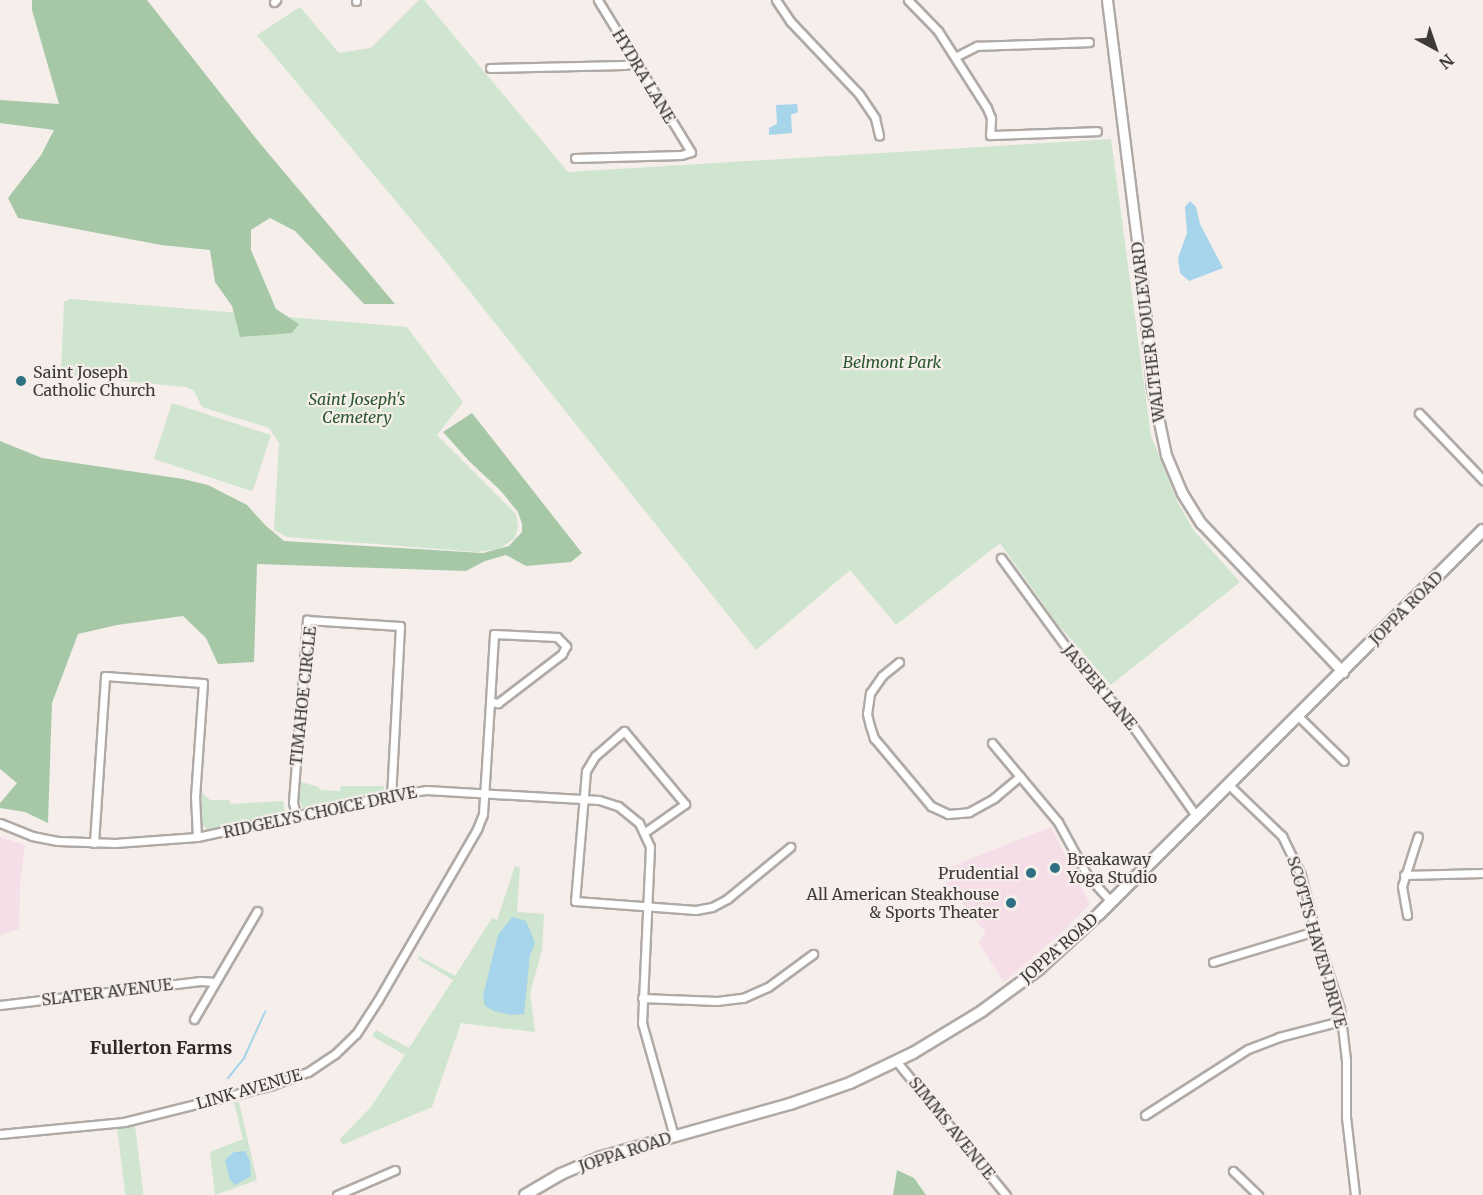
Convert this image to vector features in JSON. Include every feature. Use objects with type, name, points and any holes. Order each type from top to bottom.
[{"type":"main road","name":"WALTHER BOULEVARD","points":[[1107,0],[1142,277],[1152,388],[1166,455],[1182,493],[1201,523],[1343,672]]},
{"type":"main road","name":"JOPPA ROAD","points":[[525,1195],[561,1174],[592,1160],[819,1095],[897,1062],[965,1022],[1028,978],[1111,902],[1483,530]]},
{"type":"street","name":"HYDRA LANE","points":[[575,158],[691,152],[598,0]]},
{"type":"street","points":[[776,0],[790,21],[859,94],[875,118],[879,136]]},
{"type":"street","points":[[908,0],[938,32],[989,112],[990,135],[1097,131]]},
{"type":"street","points":[[955,57],[977,46],[1089,42]]},
{"type":"street","points":[[490,68],[635,63]]},
{"type":"street","points":[[1419,413],[1483,480]]},
{"type":"street","name":"JASPER LANE","points":[[1001,558],[1075,659],[1132,725],[1197,817]]},
{"type":"street","name":"TIMAHOE CIRCLE","points":[[296,815],[293,802],[306,620],[400,626],[391,795]]},
{"type":"street","name":"LINK AVENUE","points":[[0,1134],[124,1122],[272,1085],[294,1078],[322,1064],[351,1039],[378,1000],[477,829],[483,814],[494,634],[557,637],[564,642],[566,646],[562,654],[513,694],[498,703],[490,702]]},
{"type":"street","points":[[899,662],[882,676],[870,693],[867,714],[874,738],[931,806],[948,814],[969,812],[994,798],[1020,776]]},
{"type":"street","points":[[94,843],[105,676],[203,683],[195,796],[197,837]]},
{"type":"street","points":[[1298,716],[1344,761]]},
{"type":"street","points":[[674,1136],[644,1034],[642,998],[648,907],[650,853],[645,832],[685,804],[624,731],[590,762],[586,771],[581,799],[575,901],[648,907],[696,910],[712,908],[790,847]]},
{"type":"street","points":[[992,743],[1058,822],[1087,875],[1111,902]]},
{"type":"street","name":"SCOTTS HAVEN DRIVE","points":[[1229,785],[1286,842],[1301,875],[1341,1021],[1346,1060],[1346,1117],[1355,1195]]},
{"type":"street","name":"RIDGELYS CHOICE DRIVE","points":[[0,823],[44,838],[94,843],[197,837],[391,795],[434,790],[609,802],[624,809],[645,832]]},
{"type":"street","points":[[1407,915],[1402,893],[1404,875],[1418,836]]},
{"type":"street","points":[[1404,875],[1483,873]]},
{"type":"street","points":[[194,1019],[257,911]]},
{"type":"street","points":[[1213,962],[1315,931]]},
{"type":"street","points":[[642,998],[717,1001],[743,998],[768,987],[813,954]]},
{"type":"street","name":"SLATER AVENUE","points":[[0,1005],[201,981],[215,982]]},
{"type":"street","points":[[1145,1115],[1248,1049],[1279,1037],[1341,1021]]},
{"type":"street","name":"SIMMS AVENUE","points":[[897,1062],[1006,1195]]},
{"type":"street","points":[[337,1195],[395,1170]]},
{"type":"street","points":[[1233,1170],[1258,1195]]},
{"type":"shaded area","points":[[1051,827],[1090,904],[1066,929],[1004,982],[978,942],[986,933],[937,872]]},
{"type":"shaded area","points":[[0,837],[25,845],[20,885],[19,929],[0,935]]},
{"type":"green space","points":[[32,0],[147,0],[258,141],[395,304],[364,304],[295,231],[270,218],[251,230],[251,250],[276,309],[299,324],[292,333],[240,337],[232,306],[215,282],[210,250],[161,245],[18,218],[8,198],[41,155],[54,130],[0,123],[0,100],[59,104],[32,10]]},
{"type":"green space","name":"Belmont Park","points":[[419,0],[424,0],[568,172],[1111,139],[1151,436],[1178,503],[1194,531],[1240,582],[1111,685],[1056,622],[1000,543],[896,625],[850,570],[756,650],[440,254],[257,35],[300,7],[339,53],[371,48]]},
{"type":"green space","name":"Saint Joseph's Cemetery","points":[[70,299],[407,327],[463,402],[437,435],[516,514],[518,527],[515,538],[499,549],[477,552],[287,537],[274,530],[279,443],[269,428],[202,407],[194,391],[186,387],[61,375],[64,302]]},
{"type":"green space","points":[[172,403],[271,435],[253,491],[154,459]]},
{"type":"green space","points":[[472,413],[582,553],[571,562],[526,566],[506,555],[485,561],[466,571],[257,564],[254,662],[218,664],[206,638],[183,616],[117,625],[78,634],[52,703],[48,823],[25,812],[0,808],[0,803],[17,783],[0,769],[0,441],[42,458],[183,479],[208,485],[247,505],[284,541],[483,553],[509,546],[522,532],[522,524],[518,512],[501,491],[443,432]]},
{"type":"green space","points":[[301,782],[319,787],[320,790],[340,791],[341,786],[384,786],[383,792],[303,808],[299,798]]},
{"type":"green space","points":[[202,793],[210,800],[229,800],[231,804],[283,801],[285,812],[208,830],[202,825]]},
{"type":"green space","points":[[515,866],[520,868],[517,912],[544,914],[542,950],[530,993],[535,1032],[461,1023],[432,1107],[342,1145],[340,1139],[371,1107],[405,1055],[372,1036],[376,1030],[409,1048],[453,980],[418,959],[419,956],[455,976],[492,918],[497,920]]},
{"type":"green space","points":[[234,1102],[239,1102],[257,1180],[215,1195],[210,1152],[243,1139]]},
{"type":"green space","points":[[135,1126],[143,1195],[125,1195],[117,1128]]},
{"type":"green space","points":[[897,1170],[914,1178],[926,1195],[893,1195]]},
{"type":"water","points":[[797,104],[798,112],[791,115],[792,133],[769,135],[769,128],[777,124],[776,105]]},
{"type":"water","points":[[1190,201],[1196,207],[1200,224],[1223,268],[1189,281],[1180,273],[1178,258],[1187,233],[1185,207]]},
{"type":"water","points":[[512,917],[526,921],[535,943],[530,955],[524,1014],[511,1015],[485,1006],[483,996],[498,935]]},
{"type":"water","points":[[245,1151],[250,1161],[251,1176],[235,1185],[230,1180],[225,1160],[234,1152]]},
{"type":"waterway","points":[[228,1078],[244,1058],[265,1012]]},
{"type":"place","name":"Saint Joseph Catholic Church","points":[[21,381]]},
{"type":"place","name":"Breakaway Yoga Studio","points":[[1055,868]]},
{"type":"place","name":"Prudential","points":[[1031,873]]},
{"type":"place","name":"All American Steakhouse & Sports Theater","points":[[1011,903]]},
{"type":"district","name":"Fullerton Farms","points":[[161,1048]]}]
